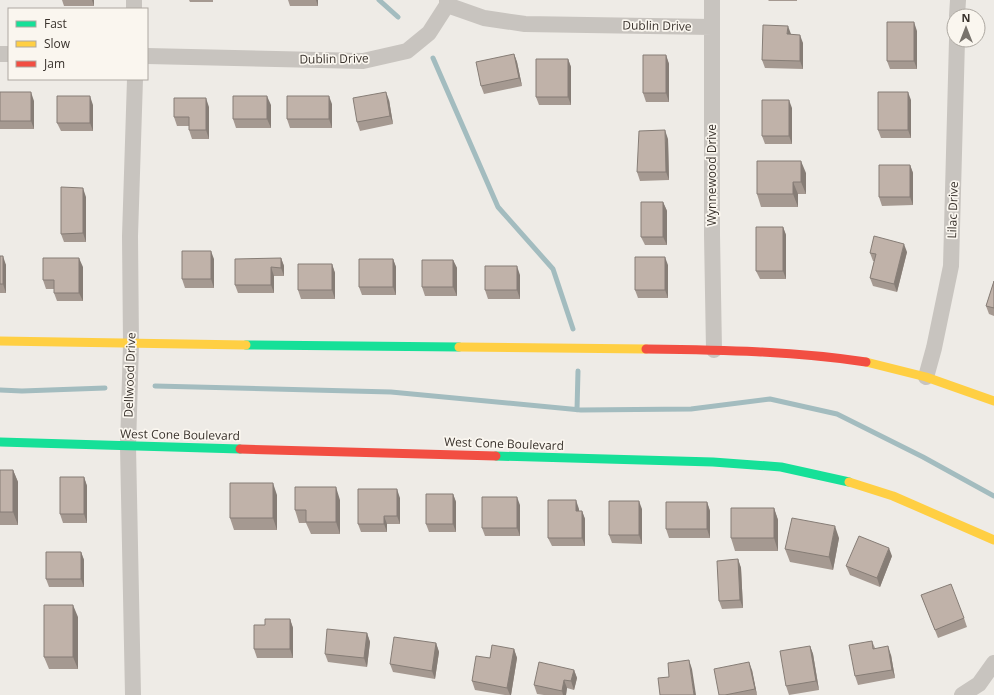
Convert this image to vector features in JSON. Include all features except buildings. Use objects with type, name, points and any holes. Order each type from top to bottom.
[{"type":"main road","points":[[0,341],[131,344],[754,351],[827,356],[871,363],[926,376],[994,401]]},
{"type":"main road","name":"West Cone Boulevard","points":[[0,442],[705,462],[781,467],[840,479],[893,496],[994,540]]},
{"type":"street","name":"Wynnewood Drive","points":[[712,0],[712,235],[714,350]]},
{"type":"street","name":"Dublin Drive","points":[[148,56],[363,61],[407,51],[429,33],[447,3],[484,18],[526,24],[712,27]]},
{"type":"street","name":"Lilac Drive","points":[[926,376],[934,348],[951,266],[957,48]]},
{"type":"street","name":"Dellwood Drive","points":[[133,695],[128,446],[131,344],[130,236],[136,80]]},
{"type":"street","points":[[962,695],[979,684],[994,663]]},
{"type":"waterway","points":[[379,0],[398,17]]},
{"type":"waterway","points":[[433,58],[498,207],[553,269],[573,329]]},
{"type":"waterway","points":[[577,410],[578,371]]},
{"type":"waterway","points":[[155,386],[391,392],[581,410],[691,409],[770,399],[837,414],[923,457],[994,496]]},
{"type":"waterway","points":[[0,390],[22,391],[105,388]]},
{"type":"traffic: fast","points":[[246,345],[459,347]]},
{"type":"traffic: fast","points":[[0,442],[240,449]]},
{"type":"traffic: fast","points":[[496,456],[713,462],[781,467],[849,482]]},
{"type":"traffic: slow","points":[[0,341],[246,345]]},
{"type":"traffic: slow","points":[[459,347],[646,349]]},
{"type":"traffic: slow","points":[[866,362],[926,377],[994,401]]},
{"type":"traffic: slow","points":[[849,482],[893,496],[994,540]]},
{"type":"traffic: jam","points":[[646,349],[784,353],[866,362]]},
{"type":"traffic: jam","points":[[240,449],[496,456]]}]
